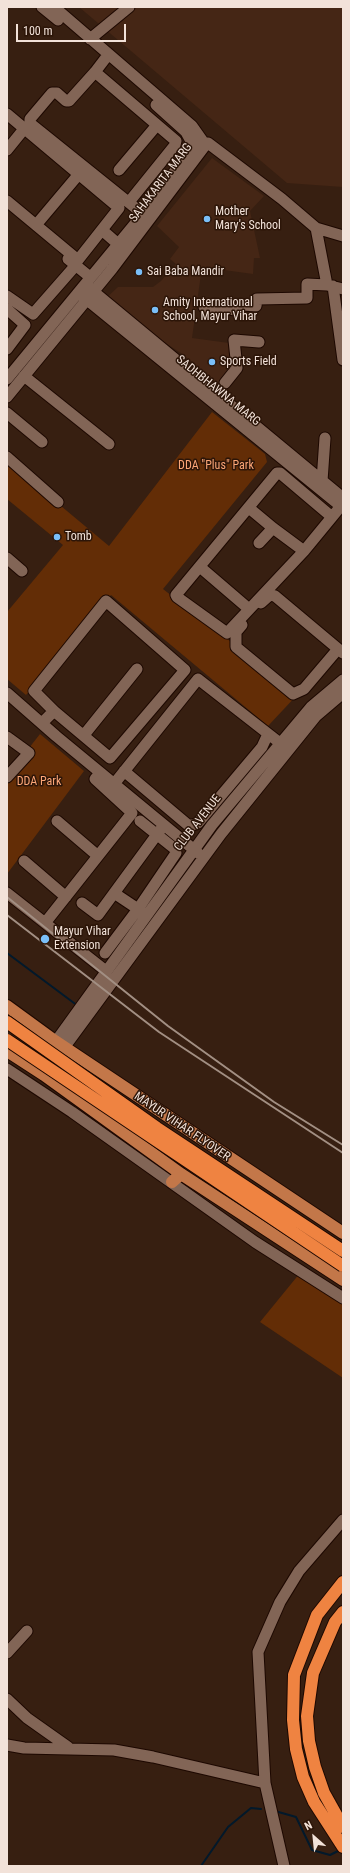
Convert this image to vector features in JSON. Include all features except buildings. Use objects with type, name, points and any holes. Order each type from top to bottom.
[{"type":"highway","name":"MAYUR VIHAR FLYOVER","points":[[7,1022],[157,1128],[343,1250]]},
{"type":"highway","name":"MAYUR VIHAR FLYOVER","points":[[7,1040],[343,1266]]},
{"type":"highway","points":[[339,1828],[314,1802],[303,1777],[296,1749],[293,1720],[294,1675],[317,1615],[343,1582]]},
{"type":"highway","points":[[343,1612],[335,1622],[312,1673],[307,1716],[309,1741],[315,1767],[339,1828],[343,1847]]},
{"type":"main road","points":[[7,1006],[59,1044],[343,1233]]},
{"type":"main road","points":[[7,1051],[40,1072],[177,1178],[343,1280]]},
{"type":"street","name":"SAHAKARITA MARG","points":[[7,378],[86,289],[204,147],[202,139],[192,126],[42,7]]},
{"type":"street","name":"SAHAKARITA MARG","points":[[7,397],[24,376],[118,244],[143,214],[192,148],[186,132],[106,57],[90,39],[54,7]]},
{"type":"street","points":[[90,39],[129,7]]},
{"type":"street","points":[[106,57],[95,72],[69,101],[66,101],[57,93],[52,93],[30,119],[30,122],[143,214]]},
{"type":"street","points":[[95,72],[176,141],[176,143],[129,202]]},
{"type":"street","points":[[7,114],[119,208],[78,260],[7,201]]},
{"type":"street","points":[[119,170],[157,125]]},
{"type":"street","points":[[7,150],[24,128]]},
{"type":"street","points":[[191,144],[202,139],[282,199],[316,228],[343,236]]},
{"type":"street","points":[[36,225],[78,174]]},
{"type":"street","points":[[7,210],[76,265],[86,289]]},
{"type":"street","points":[[316,228],[334,287],[343,360]]},
{"type":"street","points":[[102,230],[118,244]]},
{"type":"street","points":[[7,296],[33,314],[76,265]]},
{"type":"street","points":[[204,307],[237,310],[244,305],[256,306],[258,299],[307,298],[307,284],[334,287]]},
{"type":"street","name":"SADHBHAWNA MARG","points":[[86,289],[332,489],[342,504]]},
{"type":"street","name":"SADHBHAWNA MARG","points":[[86,289],[342,504]]},
{"type":"street","points":[[7,309],[25,325],[8,346]]},
{"type":"street","points":[[225,383],[238,368],[234,340],[259,342]]},
{"type":"street","points":[[24,376],[109,444]]},
{"type":"street","points":[[7,413],[42,442]]},
{"type":"street","points":[[322,481],[325,438]]},
{"type":"street","points":[[7,457],[58,502]]},
{"type":"street","points":[[332,517],[280,473],[277,473],[176,595],[177,598],[227,633],[304,551],[332,517],[342,504]]},
{"type":"street","points":[[332,489],[343,485]]},
{"type":"street","points":[[249,508],[304,551]]},
{"type":"street","points":[[259,543],[273,528]]},
{"type":"street","points":[[7,558],[22,571]]},
{"type":"street","points":[[200,567],[249,609]]},
{"type":"street","points":[[270,595],[275,596],[341,651],[304,689],[293,694],[239,651],[236,647],[235,636],[236,632],[270,595]]},
{"type":"street","points":[[106,601],[185,670],[110,758],[54,711],[34,691],[106,601]]},
{"type":"street","points":[[84,736],[138,669]]},
{"type":"street","points":[[114,784],[198,679],[280,743]]},
{"type":"street","name":"CLUB AVENUE","points":[[93,998],[106,971],[212,825],[311,708],[343,680]]},
{"type":"street","points":[[7,693],[203,858]]},
{"type":"street","name":"CLUB AVENUE","points":[[93,998],[295,741],[316,716],[343,694]]},
{"type":"street","points":[[42,723],[54,711]]},
{"type":"street","points":[[124,771],[188,825],[193,825],[198,823],[262,747],[268,734]]},
{"type":"street","points":[[7,737],[29,753],[7,777]]},
{"type":"street","points":[[45,922],[132,813],[95,779],[100,772]]},
{"type":"street","points":[[57,821],[98,856]]},
{"type":"street","points":[[140,821],[157,834]]},
{"type":"street","points":[[82,903],[98,915],[164,825]]},
{"type":"street","name":"CLUB AVENUE","points":[[105,953],[138,909],[176,853],[175,849],[157,834]]},
{"type":"street","points":[[24,861],[66,897]]},
{"type":"street","points":[[7,893],[106,971]]},
{"type":"street","points":[[114,893],[138,909]]},
{"type":"street","points":[[40,1072],[93,998]]},
{"type":"street","points":[[7,1069],[177,1178],[255,1242],[343,1298]]},
{"type":"street","points":[[284,1866],[265,1784],[257,1658],[259,1646],[280,1602],[299,1571],[343,1520]]},
{"type":"street","points":[[7,1653],[27,1631]]},
{"type":"street","points":[[7,1699],[27,1718],[68,1748]]},
{"type":"street","points":[[7,1745],[24,1748],[114,1750],[153,1757],[265,1784]]},
{"type":"shaded area","points":[[79,7],[343,7],[343,187],[287,183]]},
{"type":"shaded area","points":[[212,158],[264,196],[250,211],[260,258],[254,258],[253,274],[202,267],[192,338],[229,343],[232,370],[217,386],[215,382],[181,353],[127,319],[104,300],[118,287],[153,287],[161,281],[176,264],[170,259],[179,247],[157,226]]},
{"type":"green space","name":"DDA \"Plus\" Park","points":[[212,412],[265,454],[267,462],[163,589],[298,694],[268,726],[111,595],[26,695],[7,679],[7,612],[63,545],[7,499],[7,461],[109,546]]},
{"type":"green space","name":"DDA Park","points":[[40,734],[84,771],[7,874],[7,776]]},
{"type":"green space","points":[[300,1273],[343,1303],[343,1378],[260,1322]]},
{"type":"waterway","points":[[7,953],[78,1006]]},
{"type":"waterway","points":[[201,1866],[228,1827],[251,1808],[261,1809]]},
{"type":"waterway","points":[[275,1811],[296,1817],[312,1850],[330,1855],[340,1850]]},
{"type":"railway","points":[[7,897],[168,1026],[274,1102],[343,1145]]},
{"type":"railway","points":[[7,915],[159,1032],[343,1153]]},
{"type":"place","name":"Mother Mary's School","points":[[207,219]]},
{"type":"place","name":"Sai Baba Mandir","points":[[139,272]]},
{"type":"place","name":"Amity International School, Mayur Vihar","points":[[155,310]]},
{"type":"place","name":"Sports Field","points":[[212,362]]},
{"type":"place","name":"Tomb","points":[[57,537]]},
{"type":"place","name":"Mayur Vihar Extension","points":[[45,939]]}]
